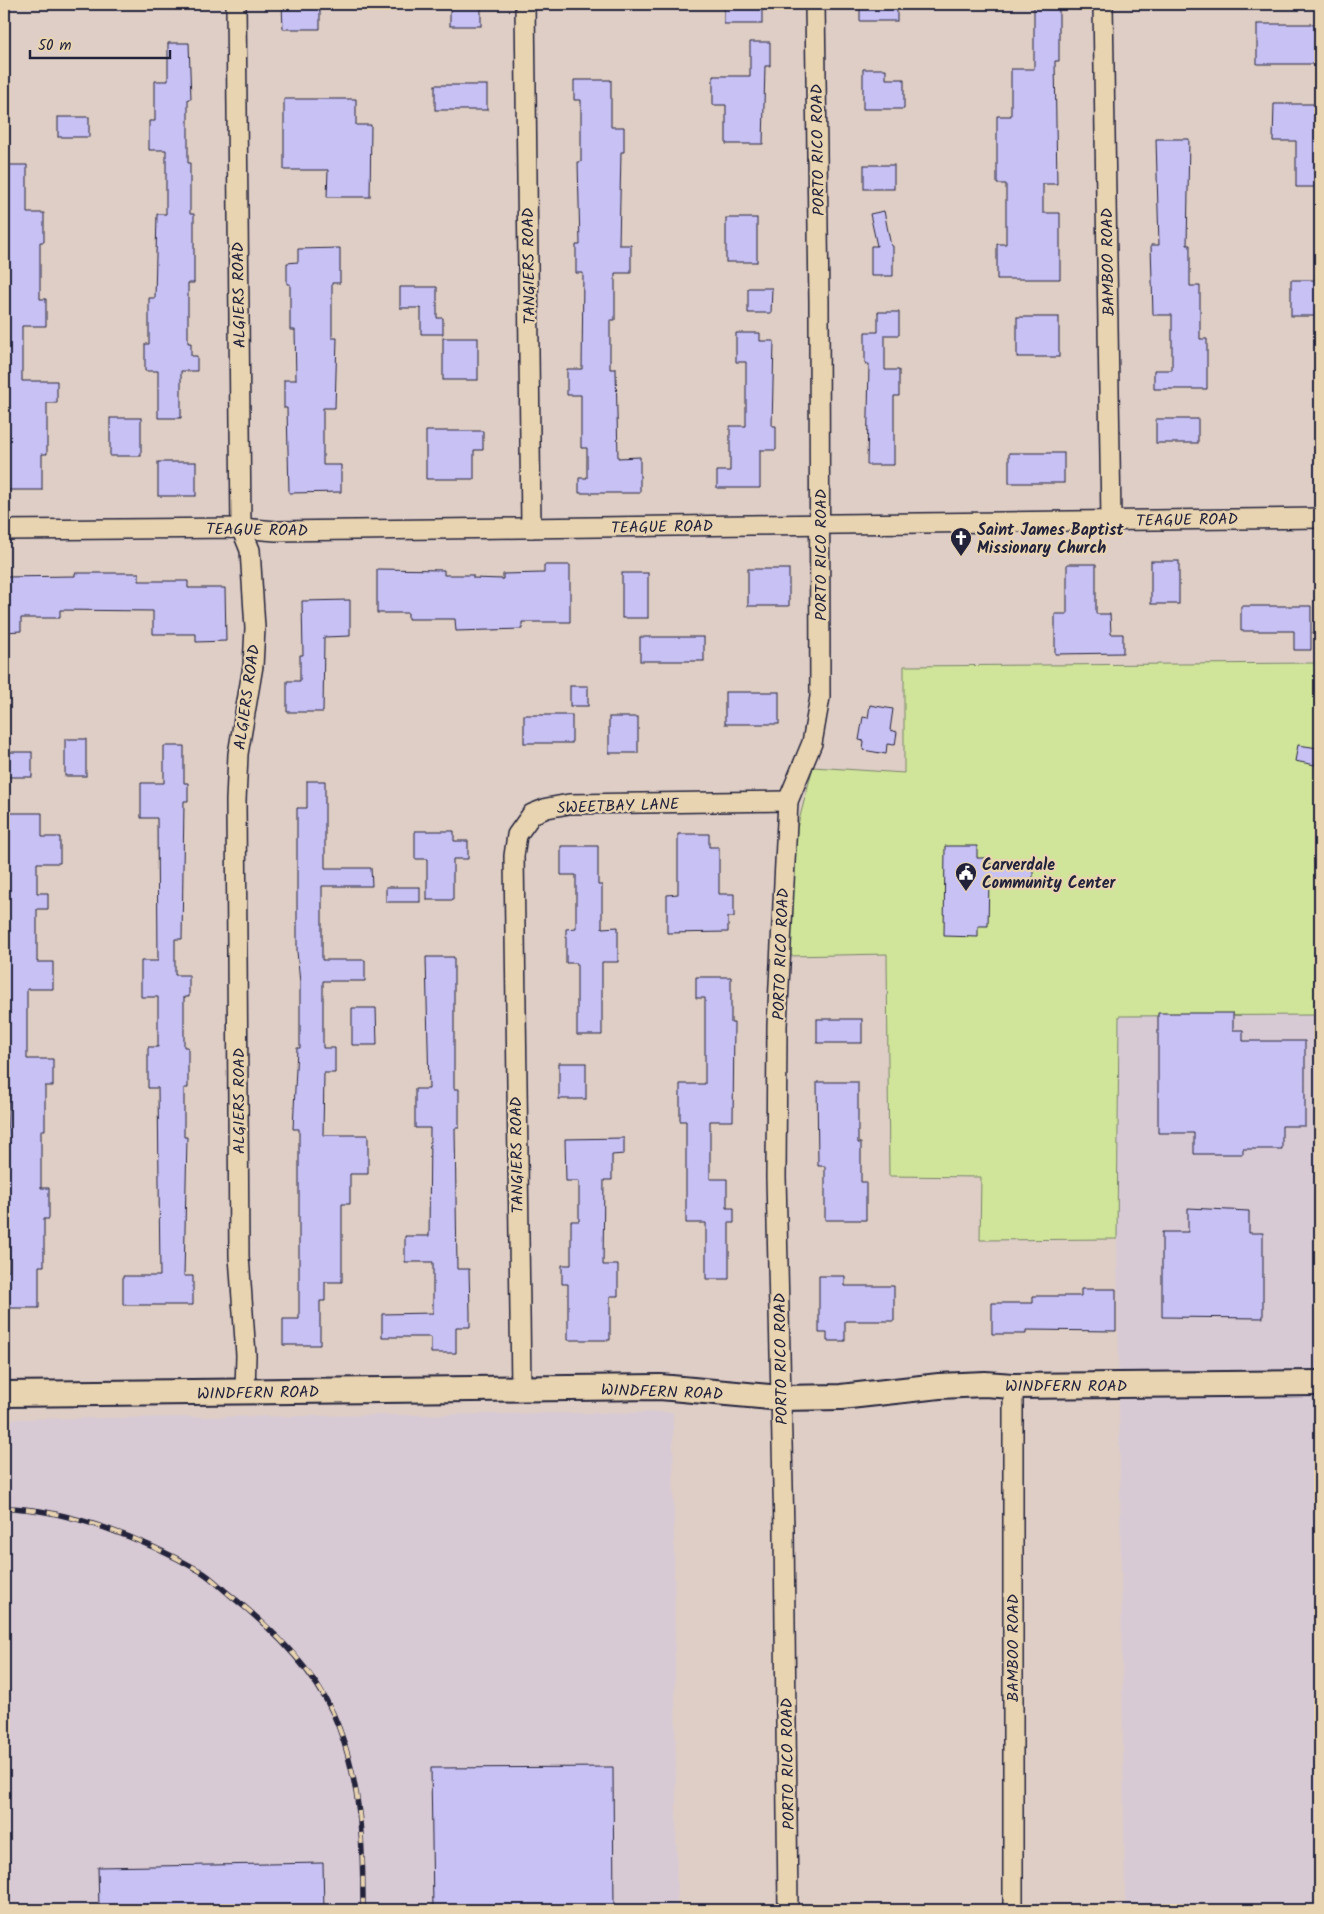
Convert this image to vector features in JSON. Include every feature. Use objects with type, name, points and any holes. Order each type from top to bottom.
[{"type":"street","name":"ALGIERS ROAD","points":[[236,4],[241,528],[250,550],[255,628],[253,666],[238,754],[236,801],[239,1256],[246,1355],[245,1392]]},
{"type":"street","name":"TANGIERS ROAD","points":[[525,4],[530,528]]},
{"type":"street","name":"PORTO RICO ROAD","points":[[788,1910],[784,1531],[776,1177],[777,1036],[788,801],[812,744],[820,697],[815,4]]},
{"type":"street","name":"BAMBOO ROAD","points":[[1103,4],[1111,520]]},
{"type":"street","name":"TEAGUE ROAD","points":[[4,530],[241,528],[276,531],[1320,518]]},
{"type":"street","name":"SWEETBAY LANE","points":[[514,921],[514,856],[517,836],[532,814],[547,808],[569,804],[788,801]]},
{"type":"street","name":"TANGIERS ROAD","points":[[514,921],[521,1389]]},
{"type":"street","name":"WINDFERN ROAD","points":[[4,1394],[660,1387],[781,1398],[841,1397],[939,1386],[985,1384],[1013,1386],[1320,1383]]},
{"type":"street","name":"BAMBOO ROAD","points":[[1013,1386],[1013,1910]]},
{"type":"shaded area","points":[[1320,1015],[1320,1910],[1125,1910],[1117,1239],[1119,1016]]},
{"type":"shaded area","points":[[673,1412],[677,1910],[4,1910],[4,1419]]},
{"type":"green space","points":[[1320,663],[1320,1015],[1119,1016],[1117,1239],[980,1240],[981,1177],[889,1176],[887,954],[787,956],[797,828],[813,767],[904,773],[904,666]]},
{"type":"building","points":[[282,4],[320,4],[320,29],[283,29]]},
{"type":"building","points":[[450,4],[481,4],[481,26],[450,26]]},
{"type":"building","points":[[724,4],[762,4],[762,24],[724,24]]},
{"type":"building","points":[[860,4],[897,4],[897,21],[860,21]]},
{"type":"building","points":[[1034,4],[1059,4],[1059,61],[1055,61],[1057,184],[1043,184],[1043,213],[1060,213],[1060,279],[997,279],[997,244],[1006,244],[1006,184],[997,184],[997,116],[1011,116],[1011,69],[1034,69]]},
{"type":"building","points":[[1257,24],[1320,24],[1320,64],[1257,64]]},
{"type":"building","points":[[750,42],[770,42],[770,66],[765,66],[763,144],[726,144],[726,105],[713,105],[713,76],[750,76]]},
{"type":"building","points":[[168,43],[189,43],[191,99],[188,99],[188,163],[190,163],[190,214],[194,214],[194,283],[188,283],[188,343],[191,343],[191,356],[197,356],[197,371],[181,371],[181,418],[158,418],[158,371],[145,371],[145,344],[149,344],[149,298],[155,298],[157,214],[166,214],[166,150],[149,150],[149,121],[155,121],[155,81],[168,81]]},
{"type":"building","points":[[863,69],[886,69],[886,79],[904,79],[904,109],[863,109]]},
{"type":"building","points":[[574,80],[611,80],[611,127],[624,127],[624,152],[621,152],[619,245],[631,245],[631,273],[615,273],[615,320],[610,320],[610,369],[616,369],[618,458],[640,457],[640,493],[579,493],[579,478],[587,478],[587,448],[581,448],[581,395],[567,395],[567,369],[582,369],[583,273],[576,273],[576,245],[580,245],[578,162],[581,162],[581,100],[574,100]]},
{"type":"building","points":[[435,85],[487,85],[487,110],[435,110]]},
{"type":"building","points":[[284,99],[356,99],[356,125],[371,125],[370,197],[327,197],[328,170],[284,170]]},
{"type":"building","points":[[1274,104],[1320,104],[1320,187],[1296,187],[1296,141],[1273,141]]},
{"type":"building","points":[[58,117],[89,117],[89,137],[58,137]]},
{"type":"building","points":[[1156,139],[1189,139],[1187,245],[1190,245],[1190,286],[1200,286],[1200,339],[1207,339],[1207,389],[1154,389],[1154,370],[1172,370],[1172,315],[1153,315],[1151,245],[1159,245]]},
{"type":"building","points":[[4,165],[27,165],[27,213],[44,213],[44,242],[40,242],[40,299],[46,299],[46,326],[22,326],[22,381],[57,381],[57,403],[47,403],[47,454],[42,454],[42,490],[4,490]]},
{"type":"building","points":[[864,165],[894,165],[894,189],[864,189]]},
{"type":"building","points":[[884,211],[891,246],[893,246],[893,276],[871,276],[871,246],[877,246],[870,214]]},
{"type":"building","points":[[726,218],[757,218],[757,262],[726,262]]},
{"type":"building","points":[[340,248],[340,283],[332,283],[332,338],[337,338],[335,408],[323,408],[323,465],[341,465],[341,492],[289,493],[287,408],[284,408],[284,380],[296,380],[295,330],[290,330],[290,284],[287,284],[287,263],[298,262],[298,249]]},
{"type":"building","points":[[1291,280],[1320,280],[1320,316],[1291,316]]},
{"type":"building","points":[[400,287],[437,287],[437,318],[443,318],[443,334],[421,334],[421,308],[400,308]]},
{"type":"building","points":[[748,288],[772,288],[771,313],[748,313]]},
{"type":"building","points":[[878,312],[899,312],[899,335],[885,335],[885,370],[899,370],[899,396],[894,396],[894,465],[867,465],[869,364],[865,364],[865,332],[878,332]]},
{"type":"building","points":[[1017,317],[1059,317],[1059,357],[1017,357]]},
{"type":"building","points":[[736,333],[760,333],[760,341],[774,341],[772,426],[776,426],[776,450],[760,450],[760,488],[717,488],[717,471],[730,471],[730,426],[746,426],[746,362],[736,362]]},
{"type":"building","points":[[443,338],[478,338],[478,380],[443,380]]},
{"type":"building","points":[[110,418],[141,418],[141,456],[110,456]]},
{"type":"building","points":[[1156,419],[1198,419],[1198,443],[1156,443]]},
{"type":"building","points":[[426,431],[483,431],[483,450],[474,450],[474,479],[426,479]]},
{"type":"building","points":[[1009,453],[1064,453],[1064,483],[1009,483]]},
{"type":"building","points":[[158,462],[196,462],[196,496],[158,496]]},
{"type":"building","points":[[1151,561],[1179,561],[1179,604],[1151,604]]},
{"type":"building","points":[[1067,564],[1096,564],[1096,614],[1110,614],[1111,634],[1123,634],[1123,653],[1055,654],[1055,614],[1067,614]]},
{"type":"building","points":[[544,565],[570,565],[570,622],[522,622],[522,629],[456,631],[455,619],[408,619],[408,613],[377,613],[377,569],[444,570],[444,575],[473,575],[473,578],[503,579],[503,574],[544,573]]},
{"type":"building","points":[[748,569],[789,569],[789,606],[748,606]]},
{"type":"building","points":[[75,573],[139,573],[139,581],[188,581],[188,588],[225,588],[226,641],[196,642],[196,634],[153,634],[153,611],[60,610],[60,618],[21,618],[21,631],[4,632],[4,577],[75,576]]},
{"type":"building","points":[[622,573],[648,573],[648,618],[622,618]]},
{"type":"building","points":[[350,600],[350,636],[324,637],[323,712],[287,712],[287,681],[300,681],[300,655],[303,655],[302,601]]},
{"type":"building","points":[[1241,606],[1311,606],[1311,650],[1294,650],[1294,631],[1241,631]]},
{"type":"building","points":[[640,637],[704,637],[704,661],[640,661]]},
{"type":"building","points":[[570,686],[588,686],[588,706],[570,706]]},
{"type":"building","points":[[725,692],[779,692],[779,724],[725,724]]},
{"type":"building","points":[[870,705],[893,709],[890,730],[897,732],[895,745],[887,744],[886,754],[863,750],[864,741],[859,740],[863,717],[868,718]]},
{"type":"building","points":[[524,715],[572,715],[572,743],[524,743]]},
{"type":"building","points":[[609,717],[638,717],[638,753],[609,753]]},
{"type":"building","points":[[65,739],[86,739],[86,776],[65,776]]},
{"type":"building","points":[[1298,745],[1318,748],[1315,765],[1295,761]]},
{"type":"building","points":[[164,746],[184,746],[184,783],[188,783],[188,801],[184,801],[182,939],[175,939],[175,975],[189,975],[189,997],[184,997],[184,1047],[188,1047],[188,1088],[184,1088],[184,1137],[187,1137],[184,1276],[193,1276],[193,1305],[123,1305],[123,1276],[160,1276],[158,1088],[148,1088],[148,1047],[158,1047],[158,997],[141,997],[141,961],[158,961],[157,818],[141,818],[141,783],[164,783]]},
{"type":"building","points":[[7,752],[32,752],[32,777],[7,777]]},
{"type":"building","points":[[307,781],[325,781],[325,868],[371,868],[372,886],[322,886],[322,960],[365,960],[365,981],[323,981],[323,1048],[335,1048],[335,1073],[324,1073],[323,1135],[368,1135],[368,1174],[350,1174],[350,1204],[342,1204],[342,1282],[325,1282],[325,1301],[320,1301],[320,1345],[283,1345],[283,1319],[299,1319],[299,1129],[293,1129],[297,1048],[300,1048],[300,983],[297,951],[297,808],[307,808]]},
{"type":"building","points":[[7,813],[42,813],[42,837],[60,837],[60,863],[37,863],[37,893],[48,893],[48,909],[37,909],[37,962],[53,962],[53,989],[27,989],[27,1059],[53,1059],[53,1086],[45,1086],[45,1130],[41,1130],[41,1188],[49,1188],[49,1219],[44,1219],[44,1266],[39,1266],[39,1308],[5,1308],[5,1271],[9,1271],[9,1219],[7,1219],[6,1176],[9,1086],[6,1086],[6,1032],[4,1032]]},
{"type":"building","points":[[415,831],[454,831],[454,841],[468,841],[468,859],[453,859],[453,900],[427,900],[427,859],[415,859]]},
{"type":"building","points":[[678,834],[709,834],[709,847],[719,847],[719,894],[734,894],[734,917],[728,917],[728,932],[667,933],[667,895],[678,894]]},
{"type":"building","points":[[561,846],[598,846],[598,885],[602,885],[602,928],[618,927],[618,962],[602,962],[602,1035],[577,1035],[577,963],[566,963],[566,929],[576,928],[576,875],[561,875]]},
{"type":"building","name":"Carverdale Community Center","points":[[945,846],[977,846],[977,858],[989,858],[989,864],[1033,864],[1033,881],[989,880],[988,926],[978,926],[978,937],[944,936]]},
{"type":"building","points":[[386,887],[420,887],[420,902],[386,902]]},
{"type":"building","points":[[426,957],[454,957],[454,1089],[459,1089],[459,1128],[455,1128],[457,1269],[469,1269],[470,1313],[470,1327],[456,1327],[456,1353],[431,1353],[431,1337],[382,1337],[382,1314],[433,1313],[433,1262],[405,1262],[405,1236],[429,1236],[430,1128],[415,1128],[415,1089],[429,1089]]},
{"type":"building","points":[[696,977],[731,977],[731,1023],[734,1023],[733,1121],[710,1121],[710,1179],[727,1179],[727,1208],[734,1208],[734,1223],[729,1223],[729,1279],[706,1279],[706,1223],[686,1223],[686,1121],[680,1121],[680,1084],[705,1084],[705,998],[696,998]]},
{"type":"building","points":[[352,1008],[376,1008],[377,1045],[352,1045]]},
{"type":"building","points":[[1158,1013],[1233,1013],[1233,1030],[1243,1030],[1243,1041],[1305,1041],[1305,1126],[1282,1126],[1282,1149],[1243,1149],[1243,1154],[1194,1154],[1194,1133],[1158,1133]]},
{"type":"building","points":[[817,1019],[862,1019],[862,1043],[817,1043]]},
{"type":"building","points":[[559,1063],[586,1063],[586,1099],[559,1099]]},
{"type":"building","points":[[817,1082],[858,1082],[858,1143],[861,1143],[861,1182],[866,1182],[866,1220],[825,1220],[825,1166],[818,1166]]},
{"type":"building","points":[[624,1138],[624,1154],[612,1155],[612,1180],[604,1180],[603,1265],[618,1265],[618,1296],[610,1296],[610,1340],[568,1340],[568,1284],[562,1284],[562,1265],[571,1265],[571,1221],[579,1221],[579,1181],[566,1181],[565,1139]]},
{"type":"building","points":[[1188,1208],[1249,1211],[1249,1233],[1263,1233],[1263,1318],[1162,1317],[1162,1232],[1188,1232]]},
{"type":"building","points":[[819,1276],[845,1276],[845,1286],[894,1286],[894,1321],[845,1321],[845,1341],[827,1341],[827,1333],[819,1333]]},
{"type":"building","points":[[1081,1289],[1116,1289],[1116,1331],[1026,1330],[1026,1334],[992,1334],[992,1303],[1033,1303],[1033,1296],[1081,1296]]},
{"type":"building","points":[[613,1767],[614,1910],[433,1910],[431,1768]]},
{"type":"building","points":[[323,1863],[324,1910],[99,1910],[98,1867]]},
{"type":"railway","points":[[4,1508],[28,1509],[79,1520],[131,1537],[179,1559],[212,1579],[294,1654],[308,1671],[331,1708],[347,1751],[360,1818],[363,1910]]},
{"type":"place","name":"Saint James Baptist Missionary Church","points":[[961,557]]},
{"type":"place","name":"Carverdale Community Center","points":[[966,892]]}]
